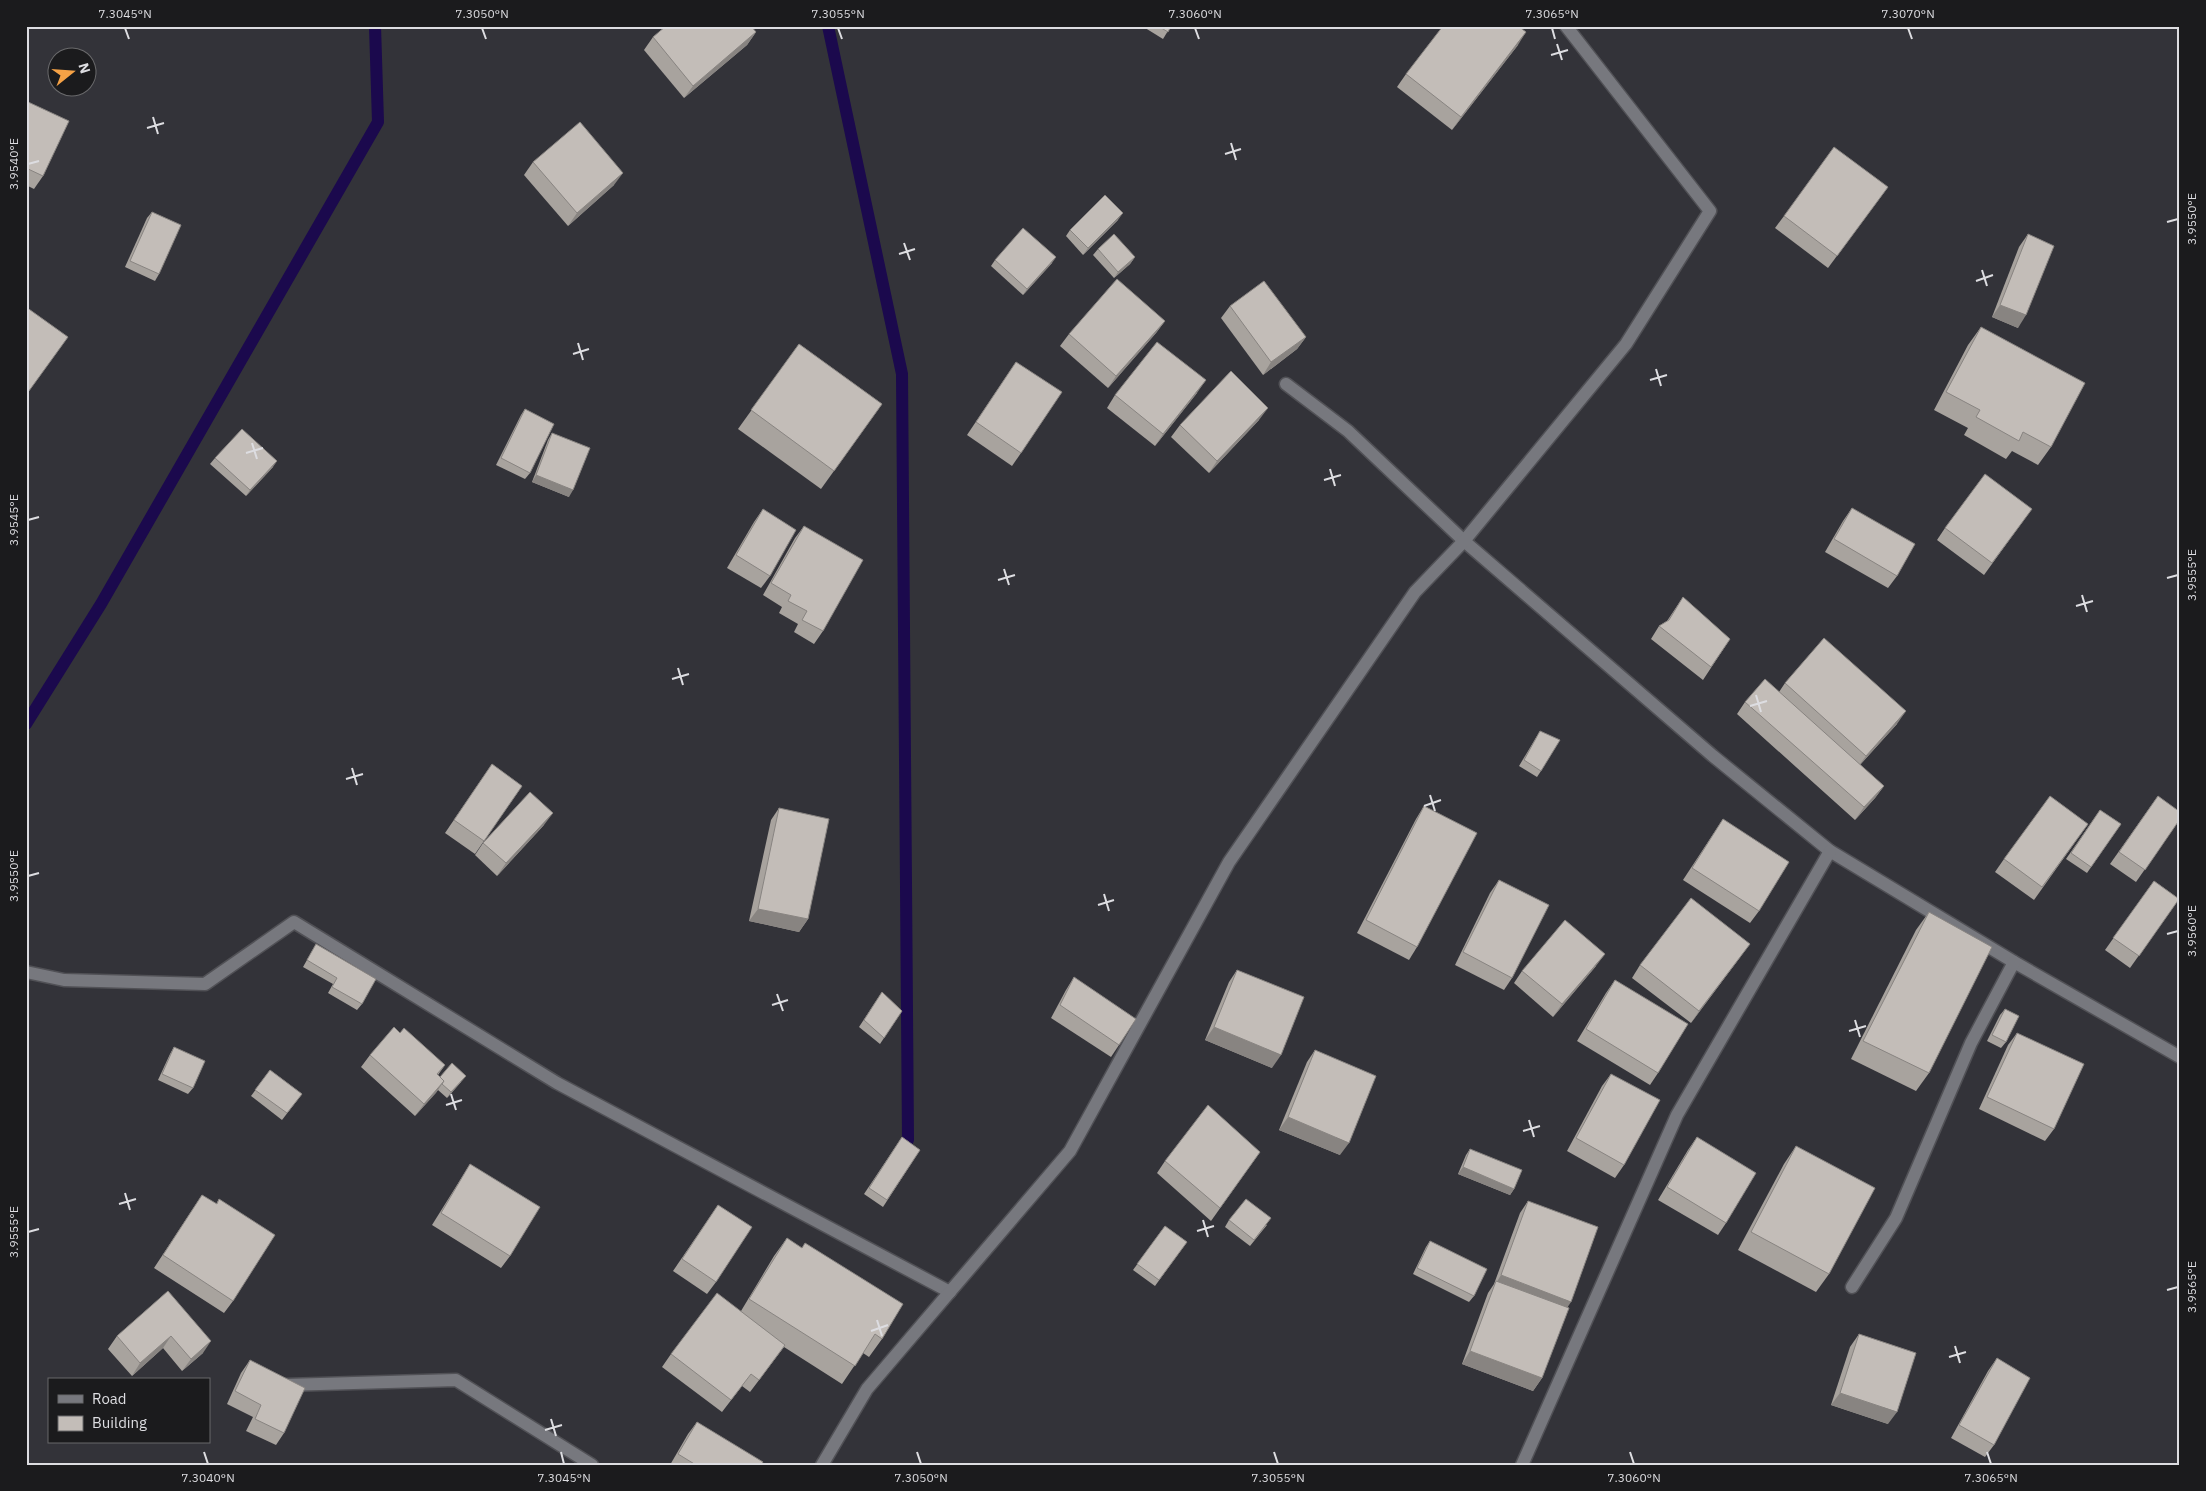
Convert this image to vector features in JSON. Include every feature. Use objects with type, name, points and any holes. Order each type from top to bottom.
[{"type":"street","points":[[822,1465],[867,1389],[1070,1152],[1228,862],[1415,592],[1464,540],[1626,344],[1710,211],[1566,26]]},
{"type":"street","points":[[1286,384],[1348,431],[1464,540],[1713,756],[1830,851],[2014,962],[2180,1057]]},
{"type":"street","points":[[1522,1465],[1677,1115],[1830,851]]},
{"type":"street","points":[[26,972],[64,980],[205,984],[294,922],[557,1083],[950,1292]]},
{"type":"street","points":[[1852,1287],[1896,1218],[1971,1043],[2014,962]]},
{"type":"street","points":[[286,1385],[456,1380],[592,1465]]},
{"type":"building","points":[[666,26],[751,26],[756,32],[693,86],[653,37]]},
{"type":"building","points":[[1158,26],[1171,26],[1168,32]]},
{"type":"building","points":[[1443,26],[1518,26],[1526,32],[1461,117],[1406,74]]},
{"type":"building","points":[[26,101],[69,121],[43,176],[26,168]]},
{"type":"building","points":[[580,122],[623,173],[577,213],[533,162]]},
{"type":"building","points":[[1834,147],[1888,187],[1837,256],[1784,216]]},
{"type":"building","points":[[1105,195],[1123,213],[1088,248],[1070,230]]},
{"type":"building","points":[[152,212],[181,225],[159,274],[130,261]]},
{"type":"building","points":[[1023,228],[1056,257],[1027,289],[995,260]]},
{"type":"building","points":[[1114,234],[1135,257],[1118,272],[1098,249]]},
{"type":"building","points":[[2028,234],[2054,246],[2026,315],[2000,305]]},
{"type":"building","points":[[1117,279],[1165,321],[1116,376],[1069,334]]},
{"type":"building","points":[[1264,281],[1306,337],[1271,362],[1230,306]]},
{"type":"building","points":[[26,307],[68,337],[26,395]]},
{"type":"building","points":[[1981,327],[2085,383],[2051,447],[2023,432],[2019,441],[1976,417],[1980,410],[1946,392]]},
{"type":"building","points":[[1157,342],[1206,380],[1163,434],[1115,395]]},
{"type":"building","points":[[799,344],[882,404],[834,471],[751,410]]},
{"type":"building","points":[[1016,362],[1062,392],[1021,453],[976,422]]},
{"type":"building","points":[[1231,371],[1268,408],[1217,461],[1180,425]]},
{"type":"building","points":[[525,409],[554,424],[530,473],[501,458]]},
{"type":"building","points":[[242,429],[277,461],[250,490],[215,458]]},
{"type":"building","points":[[552,433],[590,448],[573,490],[536,475]]},
{"type":"building","points":[[1985,474],[2032,509],[1992,563],[1945,528]]},
{"type":"building","points":[[1852,508],[1915,544],[1897,576],[1834,539]]},
{"type":"building","points":[[763,509],[796,530],[770,576],[736,555]]},
{"type":"building","points":[[804,526],[863,560],[823,631],[802,620],[807,611],[788,601],[791,595],[771,583]]},
{"type":"building","points":[[1683,597],[1730,639],[1711,667],[1659,626],[1669,620]]},
{"type":"building","points":[[1824,638],[1906,711],[1866,756],[1785,683]]},
{"type":"building","points":[[1765,679],[1884,786],[1864,807],[1745,702]]},
{"type":"building","points":[[1540,731],[1560,740],[1541,771],[1524,760]]},
{"type":"building","points":[[492,764],[522,786],[484,841],[454,820]]},
{"type":"building","points":[[530,792],[553,813],[506,863],[483,843]]},
{"type":"building","points":[[2050,796],[2088,824],[2042,887],[2004,859]]},
{"type":"building","points":[[2158,796],[2180,812],[2180,819],[2145,870],[2119,852]]},
{"type":"building","points":[[1424,806],[1477,833],[1417,947],[1366,920]]},
{"type":"building","points":[[779,808],[829,819],[808,919],[758,909]]},
{"type":"building","points":[[2100,810],[2121,824],[2091,867],[2071,853]]},
{"type":"building","points":[[1723,819],[1789,862],[1759,911],[1692,868]]},
{"type":"building","points":[[1499,880],[1549,905],[1512,978],[1463,952]]},
{"type":"building","points":[[2154,881],[2179,899],[2139,956],[2113,938]]},
{"type":"building","points":[[1691,898],[1750,944],[1699,1011],[1640,965]]},
{"type":"building","points":[[1929,912],[1992,947],[1929,1073],[1863,1041]]},
{"type":"building","points":[[1565,920],[1605,954],[1562,1004],[1522,971]]},
{"type":"building","points":[[316,944],[376,979],[362,1004],[332,987],[337,978],[307,960]]},
{"type":"building","points":[[1237,970],[1304,997],[1281,1055],[1214,1027]]},
{"type":"building","points":[[1074,977],[1136,1019],[1119,1045],[1060,1005]]},
{"type":"building","points":[[1615,980],[1688,1024],[1658,1073],[1586,1029]]},
{"type":"building","points":[[882,992],[902,1011],[884,1038],[864,1020]]},
{"type":"building","points":[[2005,1009],[2019,1016],[2006,1042],[1992,1035]]},
{"type":"building","points":[[394,1027],[400,1033],[404,1028],[445,1065],[437,1074],[444,1081],[424,1104],[370,1055]]},
{"type":"building","points":[[2017,1033],[2084,1064],[2054,1129],[1987,1097]]},
{"type":"building","points":[[174,1047],[205,1061],[193,1088],[162,1074]]},
{"type":"building","points":[[1315,1050],[1376,1076],[1349,1143],[1288,1117]]},
{"type":"building","points":[[452,1063],[466,1076],[451,1092],[442,1084],[444,1081],[440,1077]]},
{"type":"building","points":[[270,1070],[302,1094],[287,1113],[255,1090]]},
{"type":"building","points":[[1611,1074],[1660,1100],[1624,1165],[1576,1138]]},
{"type":"building","points":[[1208,1105],[1260,1152],[1220,1208],[1165,1161]]},
{"type":"building","points":[[902,1137],[920,1150],[887,1200],[869,1188]]},
{"type":"building","points":[[1697,1137],[1756,1173],[1726,1223],[1667,1187]]},
{"type":"building","points":[[1796,1146],[1875,1188],[1829,1274],[1751,1232]]},
{"type":"building","points":[[1470,1149],[1522,1170],[1514,1189],[1463,1167]]},
{"type":"building","points":[[470,1164],[540,1207],[510,1256],[441,1213]]},
{"type":"building","points":[[202,1195],[217,1204],[219,1199],[275,1235],[233,1301],[163,1255]]},
{"type":"building","points":[[1246,1199],[1271,1218],[1254,1240],[1229,1220]]},
{"type":"building","points":[[1528,1201],[1598,1227],[1571,1302],[1501,1275]]},
{"type":"building","points":[[718,1205],[752,1227],[716,1282],[682,1259]]},
{"type":"building","points":[[1165,1226],[1187,1242],[1159,1280],[1137,1264]]},
{"type":"building","points":[[787,1238],[802,1248],[805,1243],[903,1304],[882,1339],[875,1334],[855,1366],[749,1299]]},
{"type":"building","points":[[1430,1241],[1487,1269],[1474,1296],[1417,1268]]},
{"type":"building","points":[[1496,1281],[1569,1308],[1542,1378],[1470,1351]]},
{"type":"building","points":[[168,1291],[211,1341],[191,1359],[171,1336],[140,1363],[117,1336]]},
{"type":"building","points":[[717,1293],[785,1345],[759,1380],[751,1374],[731,1400],[671,1354]]},
{"type":"building","points":[[1859,1334],[1916,1353],[1897,1412],[1840,1393]]},
{"type":"building","points":[[1997,1358],[2030,1378],[1994,1445],[1959,1425]]},
{"type":"building","points":[[250,1360],[305,1388],[284,1433],[255,1419],[261,1405],[235,1391]]},
{"type":"building","points":[[697,1422],[763,1462],[761,1465],[696,1465],[678,1454]]},
{"type":"waterway","points":[[26,724],[101,604],[378,122],[375,26]]},
{"type":"waterway","points":[[828,26],[902,374],[908,1140]]}]
